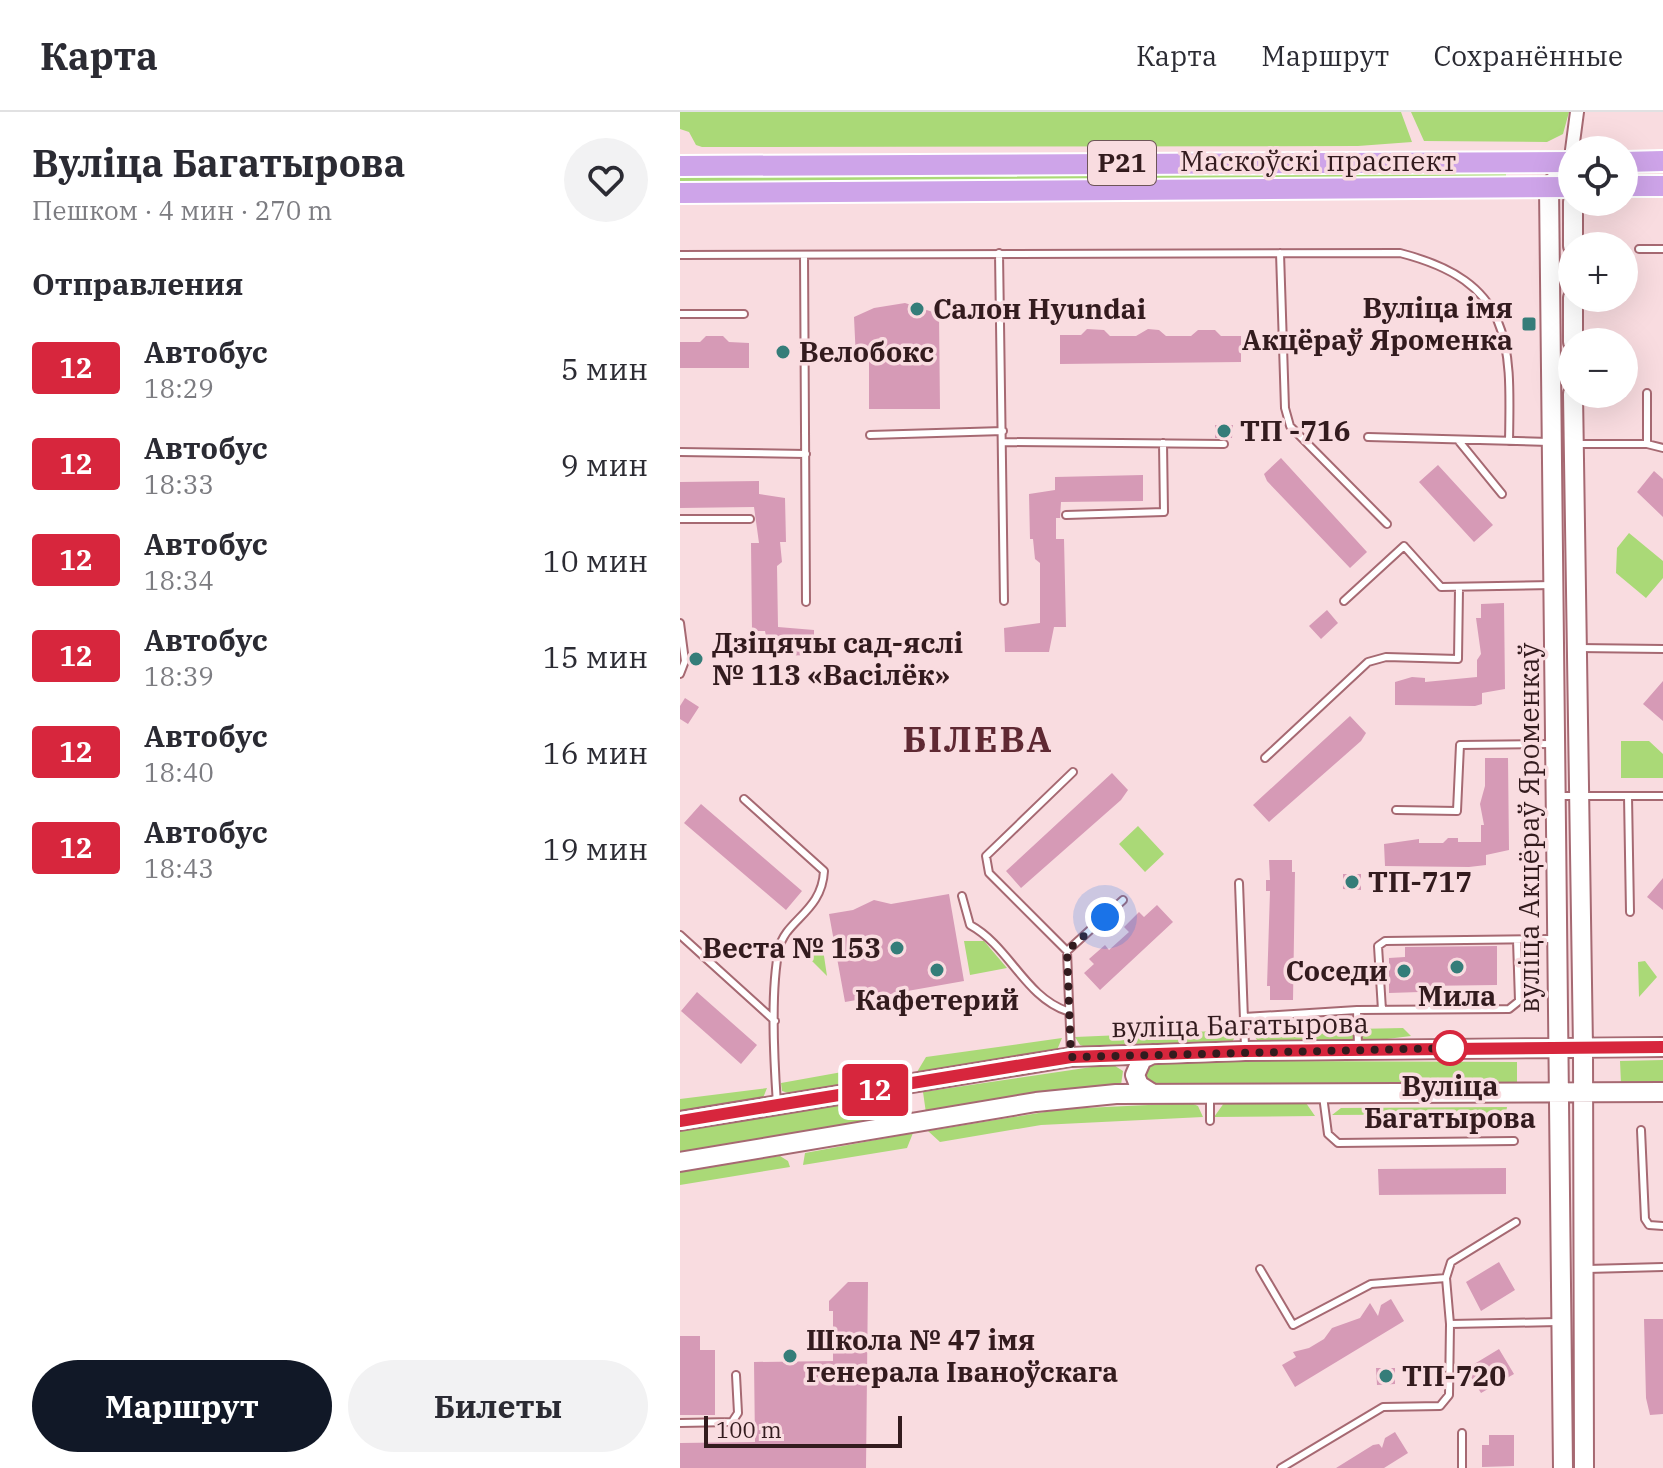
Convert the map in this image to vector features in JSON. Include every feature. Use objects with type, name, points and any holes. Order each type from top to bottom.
[{"type":"main road","points":[[1638,162],[1663,161]]},
{"type":"main road","name":"Маскоўскі праспект","points":[[680,166],[1558,162]]},
{"type":"main road","points":[[1638,186],[1663,186]]},
{"type":"main road","name":"Маскоўскі праспект","points":[[680,193],[1558,187]]},
{"type":"street","points":[[1574,136],[1577,112]]},
{"type":"street","points":[[1549,187],[1558,177]]},
{"type":"street","name":"вуліца Акцёраў Яроменкаў","points":[[1549,187],[1553,442],[1564,585],[1565,648],[1577,744],[1583,1048],[1584,1468]]},
{"type":"street","name":"вуліца Акцёраў Яроменкаў","points":[[1564,585],[1573,408]]},
{"type":"street","points":[[1553,442],[1573,444]]},
{"type":"street","name":"вуліца Акцёраў Яроменкаў","points":[[1563,1468],[1556,744],[1565,648]]},
{"type":"street","points":[[1556,744],[1577,744]]},
{"type":"street","name":"вуліца Багатырова","points":[[680,1121],[1071,1057],[1358,1049],[1663,1047]]},
{"type":"street","points":[[1153,1054],[1138,1063],[1135,1075],[1139,1085],[1153,1094]]},
{"type":"street","points":[[1113,1055],[1128,1064],[1131,1076],[1128,1085],[1116,1094]]},
{"type":"street","points":[[680,1162],[1036,1102],[1116,1094],[1663,1092]]},
{"type":"street","points":[[1561,1270],[1583,1269]]},
{"type":"street","points":[[1561,1322],[1583,1322]]},
{"type":"lane","points":[[1639,249],[1663,249]]},
{"type":"lane","points":[[999,253],[1004,601]]},
{"type":"lane","points":[[1280,253],[1285,408],[1290,426],[1387,524]]},
{"type":"lane","points":[[680,255],[1400,253],[1439,265],[1466,283],[1490,307],[1506,340],[1511,362],[1509,441]]},
{"type":"lane","points":[[804,255],[806,602]]},
{"type":"lane","points":[[680,314],[744,314]]},
{"type":"lane","points":[[1647,393],[1647,444]]},
{"type":"lane","points":[[870,435],[1003,431]]},
{"type":"lane","points":[[1368,437],[1553,442]]},
{"type":"lane","points":[[1458,440],[1502,494]]},
{"type":"lane","points":[[1003,442],[1224,444]]},
{"type":"lane","points":[[1066,515],[1164,512],[1163,443]]},
{"type":"lane","points":[[1573,444],[1647,444],[1663,448]]},
{"type":"lane","points":[[680,452],[806,454]]},
{"type":"lane","points":[[680,519],[750,519]]},
{"type":"lane","points":[[1344,601],[1404,546],[1441,587],[1564,585]]},
{"type":"lane","points":[[1265,758],[1368,662],[1386,657],[1458,659],[1459,589]]},
{"type":"lane","points":[[680,623],[685,661],[680,674]]},
{"type":"lane","points":[[1565,648],[1663,649]]},
{"type":"lane","points":[[1396,810],[1457,811],[1460,745],[1556,744]]},
{"type":"lane","points":[[1071,1057],[1067,951],[989,873],[986,856],[1073,772]]},
{"type":"lane","points":[[1557,796],[1663,796]]},
{"type":"lane","points":[[1628,796],[1630,912]]},
{"type":"lane","points":[[744,799],[824,871],[823,890],[779,946],[775,1021],[777,1107]]},
{"type":"lane","points":[[1239,883],[1245,1051]]},
{"type":"lane","points":[[962,896],[970,925],[989,935],[1047,1004],[1067,1011]]},
{"type":"lane","points":[[1067,951],[1123,900]]},
{"type":"lane","points":[[680,935],[775,1021]]},
{"type":"lane","points":[[1382,1010],[1378,946],[1385,941],[1557,938]]},
{"type":"lane","points":[[1244,1017],[1357,1010],[1509,1009],[1519,1001],[1517,940]]},
{"type":"lane","points":[[1357,1010],[1358,1049]]},
{"type":"lane","points":[[1210,1093],[1210,1121]]},
{"type":"lane","points":[[1323,1093],[1328,1134],[1338,1143],[1514,1141]]},
{"type":"lane","points":[[1641,1130],[1645,1219],[1649,1225],[1663,1226]]},
{"type":"lane","points":[[1281,1468],[1383,1407],[1440,1406],[1449,1395],[1450,1324],[1446,1278],[1451,1262],[1516,1222]]},
{"type":"lane","points":[[1583,1269],[1663,1267]]},
{"type":"lane","points":[[1260,1269],[1293,1325],[1371,1284],[1446,1278]]},
{"type":"lane","points":[[1450,1324],[1561,1322]]},
{"type":"lane","points":[[680,1423],[732,1422],[738,1413],[736,1375]]},
{"type":"lane","points":[[1462,1433],[1462,1468]]},
{"type":"green space","points":[[680,112],[1401,112],[1412,142],[1358,146],[702,147],[696,145],[689,132],[680,129]]},
{"type":"green space","points":[[1411,112],[1569,112],[1563,134],[1547,142],[1424,141]]},
{"type":"green space","points":[[1506,174],[1506,180],[680,185],[680,175]]},
{"type":"green space","points":[[1629,533],[1663,561],[1663,578],[1646,598],[1616,573],[1617,548]]},
{"type":"green space","points":[[1621,741],[1649,741],[1663,754],[1663,778],[1621,778]]},
{"type":"green space","points":[[1138,826],[1164,854],[1145,872],[1119,844]]},
{"type":"green space","points":[[814,936],[824,956],[827,976],[806,955],[807,943]]},
{"type":"green space","points":[[964,941],[984,941],[1007,968],[970,975]]},
{"type":"green space","points":[[1645,961],[1657,977],[1639,997],[1638,962]]},
{"type":"green space","points":[[1403,1028],[1411,1036],[1363,1042],[1259,1043],[1251,1031]]},
{"type":"green space","points":[[1239,1030],[1231,1044],[1089,1048],[1080,1045],[1075,1037]]},
{"type":"green space","points":[[1062,1038],[1057,1050],[917,1072],[926,1057]]},
{"type":"green space","points":[[1663,1060],[1663,1083],[1621,1084],[1620,1061]]},
{"type":"green space","points":[[1517,1062],[1517,1083],[1159,1085],[1150,1084],[1144,1073],[1149,1064],[1155,1063]]},
{"type":"green space","points":[[892,1063],[904,1074],[791,1094],[782,1091],[781,1083]]},
{"type":"green space","points":[[1112,1064],[1123,1071],[1121,1085],[926,1113],[923,1092]]},
{"type":"green space","points":[[767,1088],[763,1098],[680,1112],[680,1099]]},
{"type":"green space","points":[[908,1094],[913,1115],[680,1153],[680,1131]]},
{"type":"green space","points":[[1191,1103],[1198,1106],[1203,1117],[1041,1125],[940,1142],[928,1131],[1063,1109]]},
{"type":"green space","points":[[1224,1103],[1306,1103],[1315,1116],[1214,1117]]},
{"type":"green space","points":[[1507,1107],[1506,1114],[1332,1115],[1341,1108]]},
{"type":"green space","points":[[913,1133],[907,1148],[803,1165],[805,1153]]},
{"type":"green space","points":[[780,1156],[788,1161],[790,1167],[680,1185],[680,1171]]},
{"type":"building","points":[[905,303],[939,314],[940,409],[869,409],[869,360],[856,359],[854,317],[874,308]]},
{"type":"building","points":[[1087,329],[1104,330],[1110,336],[1136,336],[1148,329],[1159,330],[1166,336],[1191,336],[1198,330],[1215,330],[1221,336],[1241,336],[1241,362],[1060,364],[1060,335],[1081,335]]},
{"type":"building","points":[[706,336],[723,336],[729,342],[749,343],[749,368],[680,368],[680,342],[700,342]]},
{"type":"building","name":"ТП -716","points":[[1215,425],[1233,425],[1232,438],[1215,438]]},
{"type":"building","points":[[1281,458],[1367,552],[1350,568],[1267,481],[1264,474]]},
{"type":"building","points":[[1438,465],[1493,525],[1474,542],[1419,482]]},
{"type":"building","points":[[1654,471],[1663,479],[1663,517],[1637,492]]},
{"type":"building","points":[[1143,475],[1143,501],[1061,502],[1060,518],[1056,518],[1056,539],[1064,539],[1066,627],[1054,627],[1049,652],[1005,652],[1004,628],[1040,623],[1040,563],[1035,559],[1033,539],[1030,539],[1029,494],[1055,490],[1055,477]]},
{"type":"building","points":[[759,481],[759,494],[785,498],[786,542],[780,542],[782,562],[777,566],[778,627],[814,630],[814,655],[770,656],[765,631],[752,631],[751,543],[759,543],[754,507],[680,508],[680,482]]},
{"type":"building","points":[[1504,603],[1505,689],[1482,693],[1482,704],[1475,706],[1395,705],[1395,682],[1412,677],[1425,678],[1425,682],[1477,677],[1477,660],[1481,654],[1476,618],[1481,618],[1481,604]]},
{"type":"building","points":[[1327,610],[1338,623],[1321,639],[1309,626]]},
{"type":"building","points":[[1663,681],[1663,721],[1643,704]]},
{"type":"building","points":[[685,698],[699,707],[688,724],[680,719],[680,706]]},
{"type":"building","points":[[1350,716],[1366,733],[1361,741],[1269,822],[1253,805]]},
{"type":"building","points":[[1485,758],[1508,758],[1509,850],[1486,855],[1486,865],[1385,866],[1384,844],[1419,839],[1419,843],[1443,843],[1448,838],[1458,838],[1458,842],[1481,842],[1481,825],[1484,825],[1480,804],[1485,786]]},
{"type":"building","points":[[1112,773],[1128,790],[1121,800],[1021,888],[1006,871]]},
{"type":"building","points":[[701,804],[802,891],[786,910],[684,823]]},
{"type":"building","points":[[1269,860],[1292,860],[1292,872],[1295,872],[1293,1000],[1270,1000],[1270,986],[1267,986],[1270,891],[1266,891],[1266,880],[1270,880]]},
{"type":"building","name":"ТП-717","points":[[1343,874],[1361,874],[1361,890],[1343,889]]},
{"type":"building","points":[[1663,878],[1663,910],[1647,897]]},
{"type":"building","name":"Веста № 153","points":[[949,894],[964,981],[845,1002],[829,914],[853,910],[874,900],[891,904]]},
{"type":"building","points":[[1157,905],[1173,922],[1100,990],[1084,973],[1094,964],[1089,959],[1105,945],[1109,950],[1129,932],[1124,927],[1139,912],[1144,917]]},
{"type":"building","points":[[1497,946],[1497,985],[1420,986],[1420,992],[1389,993],[1389,958],[1405,957],[1405,947]]},
{"type":"building","points":[[697,992],[757,1045],[741,1064],[681,1011]]},
{"type":"building","points":[[1506,1168],[1506,1194],[1379,1195],[1378,1169]]},
{"type":"building","points":[[1499,1262],[1515,1290],[1481,1311],[1466,1282]]},
{"type":"building","points":[[848,1282],[868,1282],[866,1468],[680,1468],[680,1443],[755,1442],[754,1362],[833,1361],[833,1311],[829,1311],[829,1301]]},
{"type":"building","points":[[1391,1299],[1404,1321],[1295,1387],[1282,1365],[1296,1357],[1293,1352],[1309,1348],[1324,1339],[1332,1328],[1360,1318],[1370,1303],[1378,1316],[1381,1305]]},
{"type":"building","points":[[1644,1319],[1663,1319],[1663,1414],[1650,1415],[1646,1398]]},
{"type":"building","points":[[680,1336],[700,1336],[700,1350],[715,1350],[715,1415],[680,1415]]},
{"type":"building","points":[[1499,1349],[1514,1374],[1481,1393],[1466,1369]]},
{"type":"building","name":"ТП-720","points":[[1376,1368],[1395,1368],[1395,1384],[1377,1385]]},
{"type":"building","points":[[1395,1432],[1408,1453],[1384,1468],[1336,1468],[1373,1445],[1379,1444],[1382,1448],[1385,1438]]},
{"type":"building","points":[[1489,1435],[1514,1435],[1514,1466],[1482,1467],[1482,1445],[1489,1445]]},
{"type":"bus line","name":"12","points":[[680,1121],[1071,1057],[1245,1051],[1663,1047]]},
{"type":"place","name":"Салон Hyundai","points":[[917,309]]},
{"type":"place","name":"Вуліца імя Акцёраў Яроменка","points":[[1529,324]]},
{"type":"place","name":"Велобокс","points":[[783,352]]},
{"type":"place","name":"ТП -716","points":[[1224,431]]},
{"type":"place","name":"Дзіцячы сад-яслі № 113 «Васілёк»","points":[[696,659]]},
{"type":"place","name":"ТП-717","points":[[1352,882]]},
{"type":"place","name":"Веста № 153","points":[[897,948]]},
{"type":"place","name":"Мила","points":[[1457,967]]},
{"type":"place","name":"Кафетерий","points":[[937,970]]},
{"type":"place","name":"Соседи","points":[[1404,971]]},
{"type":"place","name":"Вуліца Багатырова","points":[[1450,1048]]},
{"type":"place","name":"Школа № 47 імя генерала Іваноўскага","points":[[790,1356]]},
{"type":"place","name":"ТП-720","points":[[1386,1376]]},
{"type":"district","name":"БІЛЕВА","points":[[978,739]]},
{"type":"route","points":[[1105,917],[1067,951],[1071,1057],[1450,1048]]}]
